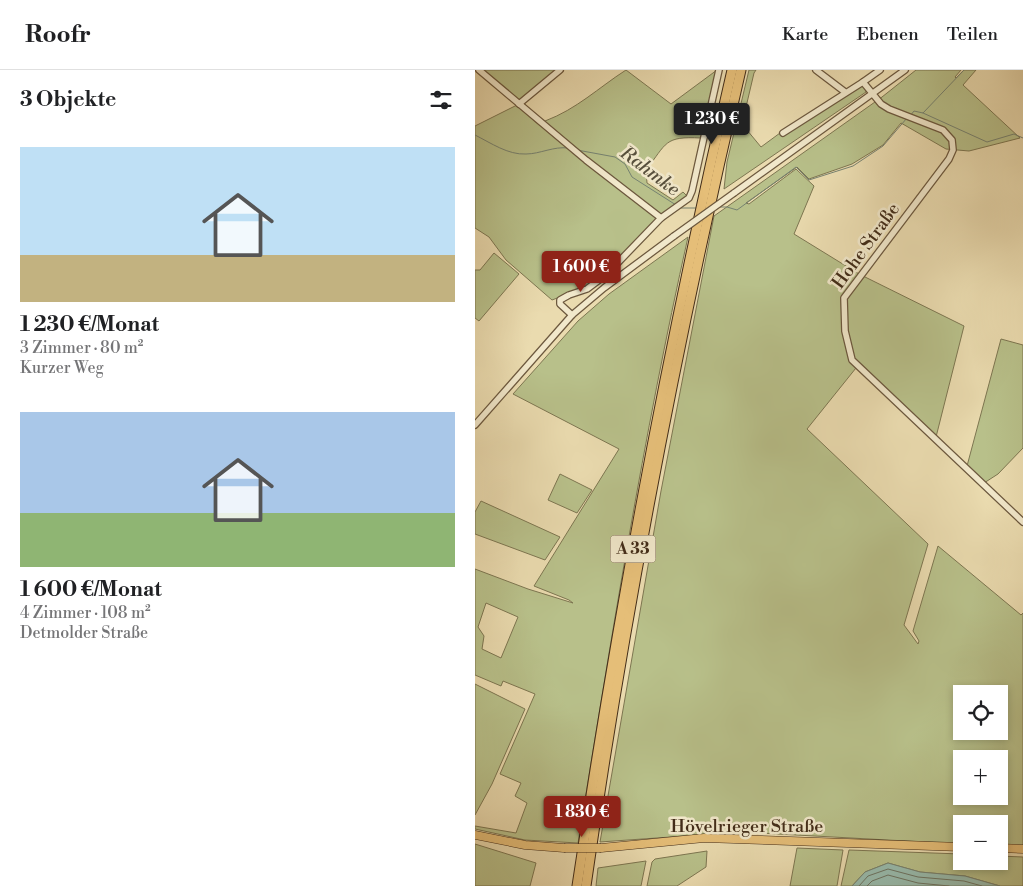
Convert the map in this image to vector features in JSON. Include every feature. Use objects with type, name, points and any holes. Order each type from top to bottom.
[{"type":"highway","name":"A 33","points":[[586,886],[621,662],[732,70]]},
{"type":"highway","name":"A 33","points":[[577,886],[618,628],[669,358],[741,70]]},
{"type":"main road","name":"Hövelrieger Straße","points":[[475,835],[525,845],[564,848],[601,848],[704,838],[953,846]]},
{"type":"main road","points":[[1008,848],[1023,849]]},
{"type":"street","points":[[479,70],[585,160],[661,218]]},
{"type":"street","points":[[519,104],[561,70]]},
{"type":"street","points":[[573,315],[560,304],[560,300],[587,288],[607,274],[661,218],[689,198],[719,70]]},
{"type":"street","points":[[816,70],[845,92]]},
{"type":"street","points":[[783,133],[880,70]]},
{"type":"street","points":[[475,425],[573,315],[604,288],[905,70]]},
{"type":"street","name":"Hohe Straße","points":[[863,82],[889,110],[947,133],[953,140],[953,150],[844,298],[845,331],[852,360],[1023,522]]},
{"type":"green space","points":[[483,70],[556,70],[519,101]]},
{"type":"green space","points":[[626,70],[671,104],[717,70],[701,138],[680,138],[667,143],[646,170],[647,183],[673,200],[683,192],[687,196],[654,223],[589,286],[552,300],[506,260],[489,237],[475,228],[475,126],[517,105],[539,125],[547,123],[545,121],[577,104]]},
{"type":"green space","points":[[749,70],[756,70],[742,124],[761,147],[780,133],[783,136],[862,86],[866,92],[724,189],[727,162]]},
{"type":"green space","points":[[916,70],[961,70],[956,78],[964,70],[976,70],[963,85],[1020,138],[969,151],[946,149],[901,123],[883,145],[852,164],[809,179],[797,167],[746,203],[749,204],[796,169],[814,186],[794,234],[859,274],[964,326],[936,437],[860,363],[807,429],[928,544],[904,625],[918,644],[919,641],[913,631],[938,546],[1021,615],[1023,613],[1023,847],[1008,846],[1008,815],[953,815],[953,844],[741,832],[600,842],[661,491],[714,216],[882,97]]},
{"type":"green space","points":[[688,237],[642,464],[578,843],[525,840],[475,829],[475,826],[516,833],[527,803],[515,796],[521,783],[500,774],[535,694],[503,681],[501,686],[475,675],[475,569],[528,589],[573,603],[534,586],[619,449],[513,394],[578,321],[609,294]],"holes":[[[486,603],[518,617],[501,658],[482,649],[484,636],[478,627]]]},
{"type":"green space","points":[[494,253],[519,274],[479,321],[475,318],[475,270],[480,270]]},
{"type":"green space","points":[[1001,339],[1023,345],[1023,448],[998,474],[984,483],[967,466]]},
{"type":"green space","points":[[560,474],[592,490],[577,513],[548,500]]},
{"type":"green space","points":[[481,501],[560,537],[545,560],[475,534],[475,512]]},
{"type":"green space","points":[[475,684],[525,709],[492,784],[475,815]]},
{"type":"green space","points":[[475,844],[536,863],[530,886],[475,886]]},
{"type":"green space","points":[[797,848],[843,850],[837,886],[790,886]]},
{"type":"green space","points":[[849,850],[953,854],[953,870],[1008,870],[1008,856],[1023,857],[1023,886],[1000,886],[965,876],[920,872],[888,863],[865,872],[852,886],[841,886]]},
{"type":"green space","points":[[707,851],[706,867],[677,886],[647,886],[652,862],[655,859]]},
{"type":"green space","points":[[646,861],[641,886],[596,886],[598,868]]},
{"type":"water","points":[[888,863],[920,872],[965,876],[1000,886],[852,886],[865,872]]},
{"type":"waterway","name":"Rahmke","points":[[910,116],[914,111],[923,113],[964,70]]},
{"type":"waterway","points":[[923,113],[987,142],[1014,134],[1023,138]]},
{"type":"waterway","name":"Rahmke","points":[[719,207],[737,210],[796,167],[809,180],[853,166],[883,146],[907,118]]},
{"type":"waterway","name":"Rahmke","points":[[475,135],[500,148],[519,154],[568,148]]},
{"type":"waterway","name":"Rahmke","points":[[577,150],[615,157],[625,164],[632,177],[676,205]]},
{"type":"waterway","name":"Rahmke","points":[[679,208],[697,208]]}]
